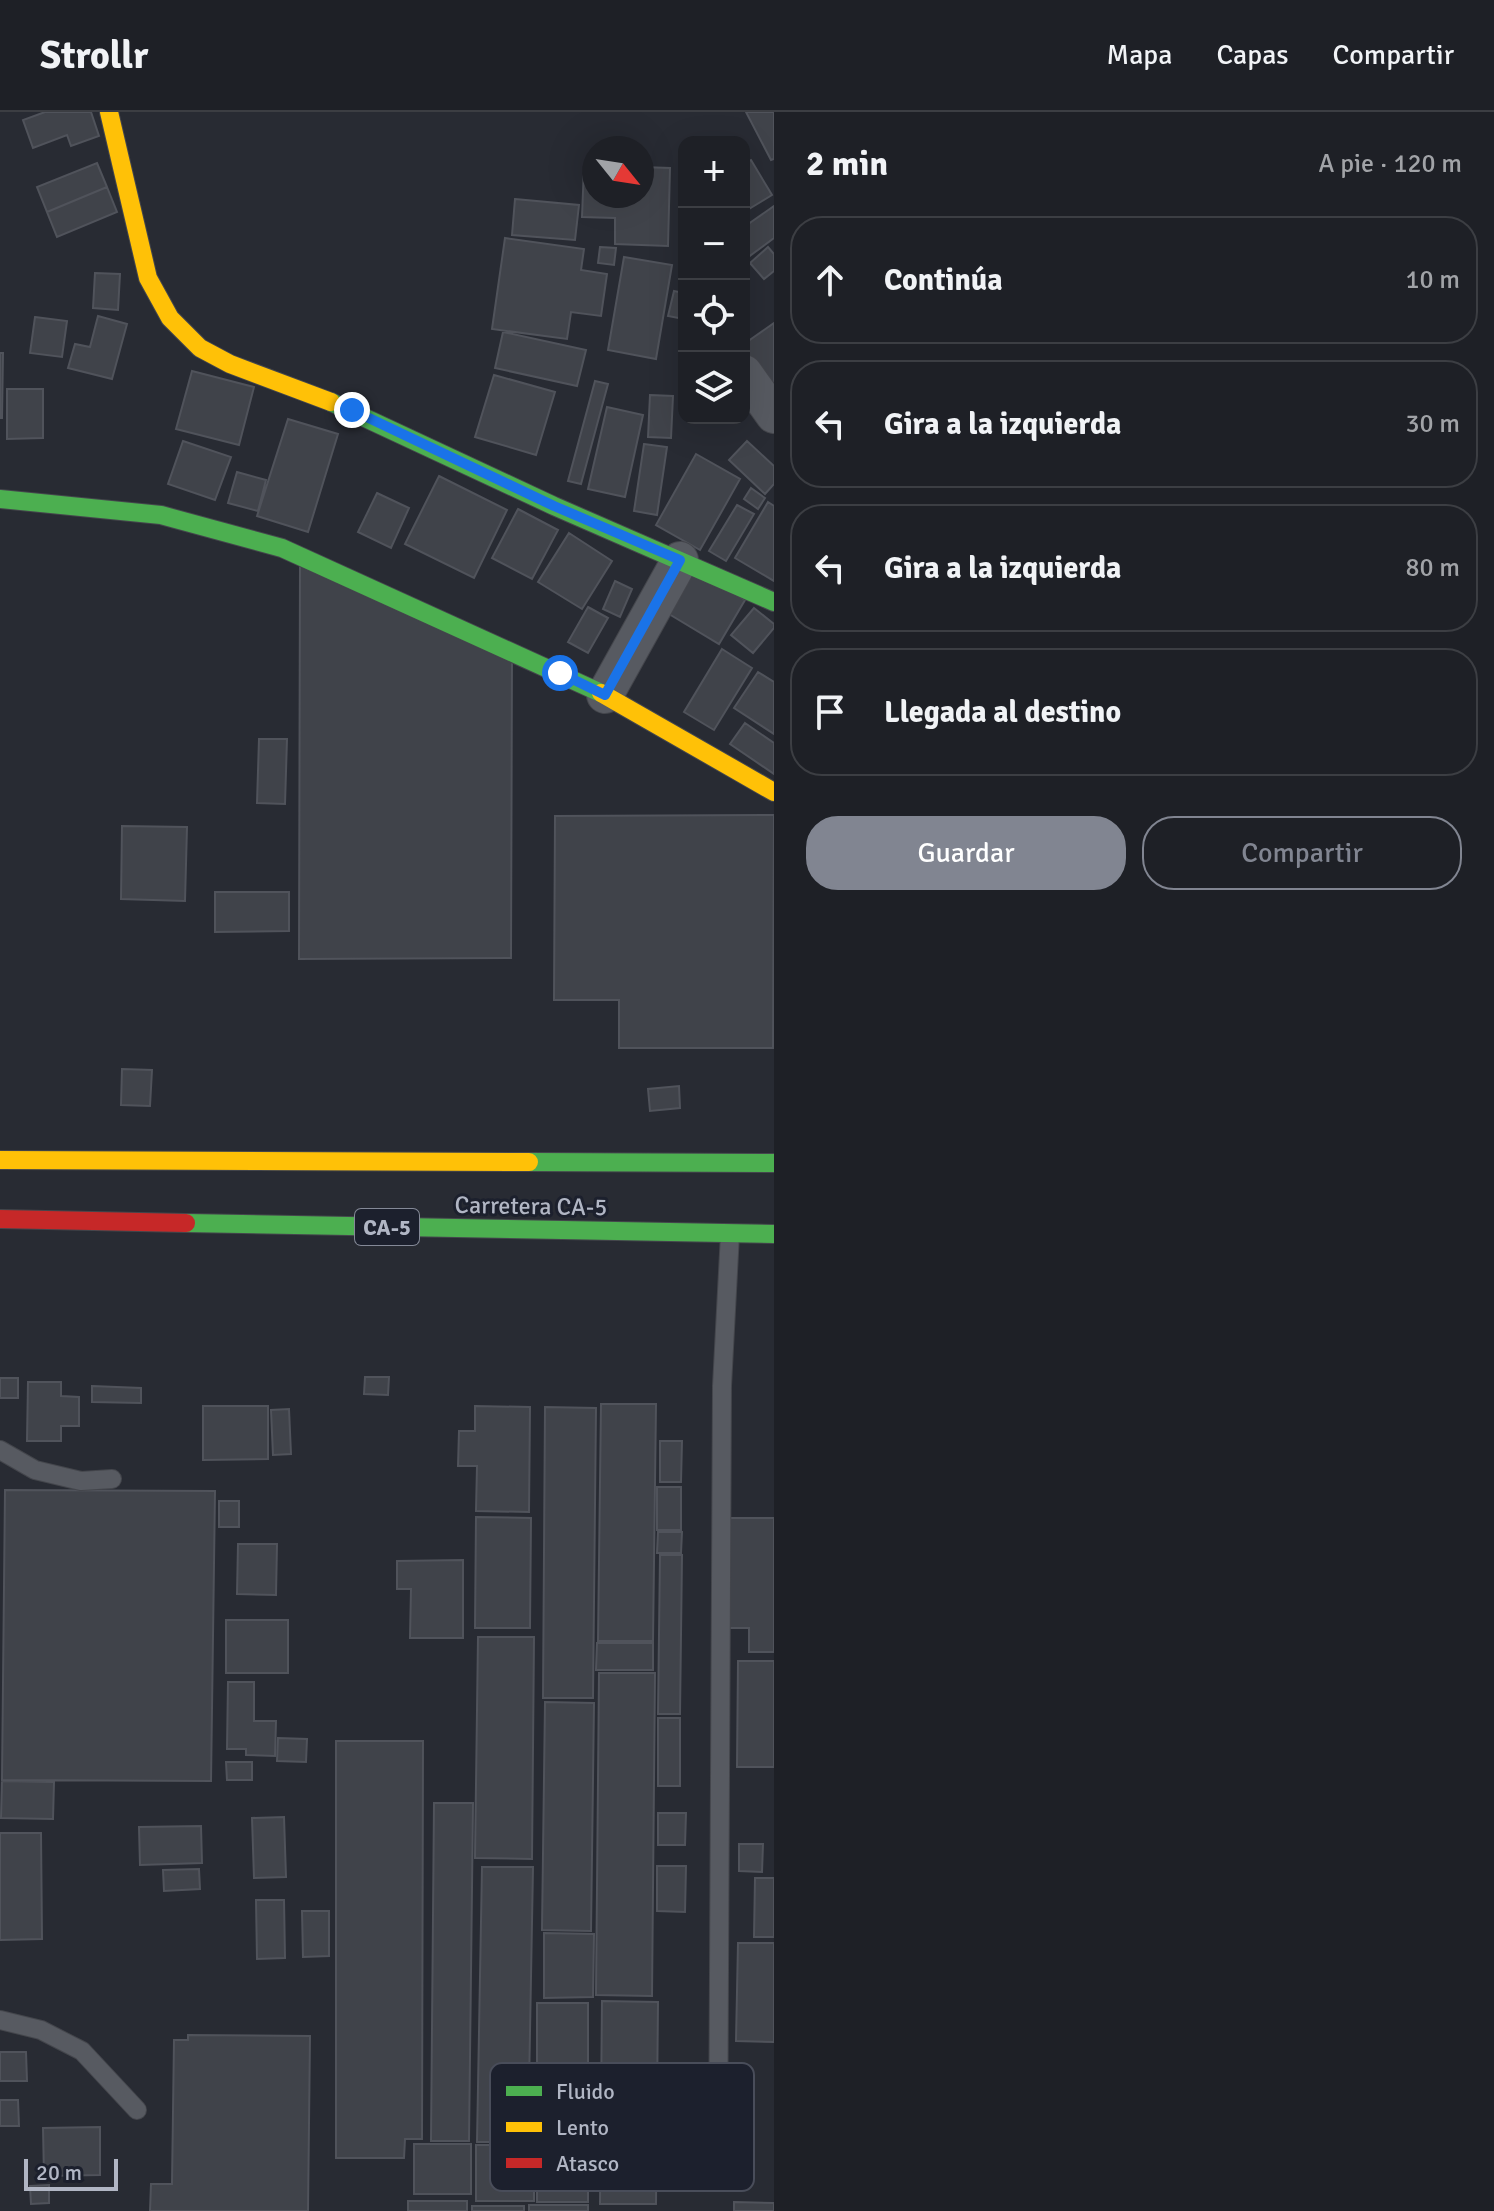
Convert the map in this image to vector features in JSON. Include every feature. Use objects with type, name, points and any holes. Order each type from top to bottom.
[{"type":"main road","points":[[109,112],[148,278],[170,318],[200,348],[230,364],[352,410],[554,506],[774,602]]},
{"type":"main road","points":[[0,499],[161,515],[282,548],[605,695],[774,792]]},
{"type":"main road","name":"Carretera CA-5","points":[[0,1160],[774,1163]]},
{"type":"main road","name":"Carretera CA-5","points":[[0,1220],[774,1234]]},
{"type":"street","points":[[750,381],[774,415]]},
{"type":"street","points":[[605,695],[680,560]]},
{"type":"lane","points":[[719,2063],[722,1402],[730,1234]]},
{"type":"lane","points":[[0,1450],[35,1470],[81,1481],[112,1479]]},
{"type":"lane","points":[[0,2020],[41,2030],[82,2051],[137,2110]]},
{"type":"building","points":[[45,112],[91,112],[99,136],[71,146],[67,135],[33,148],[23,120]]},
{"type":"building","points":[[746,112],[774,112],[774,159],[771,160]]},
{"type":"building","points":[[750,161],[772,195],[750,208],[750,208]]},
{"type":"building","points":[[97,163],[107,187],[47,212],[37,187]]},
{"type":"building","points":[[654,167],[670,168],[668,246],[615,244],[615,218],[582,217],[582,208],[654,208]]},
{"type":"building","points":[[107,187],[117,212],[57,237],[47,212]]},
{"type":"building","points":[[515,199],[579,205],[575,240],[512,235]]},
{"type":"building","points":[[774,206],[774,238],[750,256],[750,223]]},
{"type":"building","points":[[505,238],[584,249],[581,270],[607,274],[601,316],[571,312],[567,339],[492,329]]},
{"type":"building","points":[[600,247],[616,248],[614,265],[598,263]]},
{"type":"building","points":[[768,247],[774,254],[774,271],[764,279],[750,263]]},
{"type":"building","points":[[624,257],[672,265],[656,359],[608,350]]},
{"type":"building","points":[[95,273],[120,274],[118,310],[93,308]]},
{"type":"building","points":[[674,291],[678,292],[678,318],[668,316]]},
{"type":"building","points":[[98,316],[127,324],[112,379],[68,368],[75,344],[90,347]]},
{"type":"building","points":[[35,317],[67,321],[62,357],[30,353]]},
{"type":"building","points":[[774,323],[774,399],[750,364],[750,340]]},
{"type":"building","points":[[503,332],[586,350],[577,386],[495,368]]},
{"type":"building","points":[[0,353],[3,353],[2,418],[0,418]]},
{"type":"building","points":[[192,371],[254,387],[239,445],[176,429]]},
{"type":"building","points":[[494,375],[555,392],[536,455],[475,437]]},
{"type":"building","points":[[595,381],[608,384],[581,484],[568,481]]},
{"type":"building","points":[[7,389],[43,389],[43,438],[7,439]]},
{"type":"building","points":[[650,395],[673,396],[671,438],[648,437]]},
{"type":"building","points":[[607,407],[643,415],[625,497],[588,489]]},
{"type":"building","points":[[288,419],[338,434],[308,532],[257,516]]},
{"type":"building","points":[[183,441],[231,457],[215,500],[168,484]]},
{"type":"building","points":[[747,441],[774,466],[774,484],[765,494],[729,460]]},
{"type":"building","points":[[644,444],[667,447],[657,515],[634,511]]},
{"type":"building","points":[[696,454],[740,479],[700,550],[656,525]]},
{"type":"building","points":[[237,472],[266,480],[258,511],[228,503]]},
{"type":"building","points":[[439,476],[507,510],[474,578],[405,544]]},
{"type":"building","points":[[751,488],[765,498],[758,509],[744,499]]},
{"type":"building","points":[[377,493],[409,508],[391,548],[358,532]]},
{"type":"building","points":[[768,502],[774,506],[774,581],[735,558]]},
{"type":"building","points":[[737,505],[754,514],[726,561],[709,551]]},
{"type":"building","points":[[518,509],[558,530],[532,579],[492,558]]},
{"type":"building","points":[[569,533],[612,561],[582,609],[538,582]]},
{"type":"building","points":[[300,563],[512,653],[511,958],[299,959]]},
{"type":"building","points":[[691,567],[745,600],[719,644],[664,611]]},
{"type":"building","points":[[615,581],[632,589],[620,617],[603,609]]},
{"type":"building","points":[[588,607],[608,618],[588,653],[568,642]]},
{"type":"building","points":[[754,608],[774,624],[774,628],[753,653],[731,635]]},
{"type":"building","points":[[722,649],[752,668],[714,730],[684,712]]},
{"type":"building","points":[[758,672],[774,682],[774,734],[734,708]]},
{"type":"building","points":[[745,723],[774,743],[774,774],[730,744]]},
{"type":"building","points":[[259,739],[287,739],[285,804],[257,803]]},
{"type":"building","points":[[774,815],[773,1048],[619,1048],[619,1000],[554,1000],[555,816]]},
{"type":"building","points":[[122,826],[187,827],[185,901],[121,899]]},
{"type":"building","points":[[215,892],[289,892],[289,931],[215,932]]},
{"type":"building","points":[[122,1069],[152,1070],[150,1106],[121,1105]]},
{"type":"building","points":[[679,1086],[680,1108],[650,1111],[648,1089]]},
{"type":"building","points":[[365,1377],[389,1377],[388,1395],[364,1394]]},
{"type":"building","points":[[0,1378],[18,1378],[18,1398],[0,1398]]},
{"type":"building","points":[[28,1382],[61,1382],[61,1396],[79,1397],[79,1426],[61,1426],[61,1441],[27,1441]]},
{"type":"building","points":[[92,1386],[141,1388],[141,1403],[92,1402]]},
{"type":"building","points":[[601,1404],[656,1404],[653,1641],[598,1641]]},
{"type":"building","points":[[203,1406],[268,1406],[268,1459],[203,1460]]},
{"type":"building","points":[[475,1406],[530,1407],[529,1512],[476,1511],[477,1466],[458,1466],[459,1431],[475,1431]]},
{"type":"building","points":[[545,1407],[596,1408],[593,1698],[543,1698]]},
{"type":"building","points":[[289,1409],[291,1454],[273,1455],[271,1410]]},
{"type":"building","points":[[660,1441],[682,1441],[681,1482],[660,1482]]},
{"type":"building","points":[[657,1487],[681,1487],[681,1530],[657,1530]]},
{"type":"building","points":[[5,1490],[215,1491],[211,1781],[2,1780]]},
{"type":"building","points":[[219,1501],[239,1501],[239,1527],[219,1527]]},
{"type":"building","points":[[476,1517],[531,1518],[530,1628],[475,1628]]},
{"type":"building","points":[[726,1518],[774,1518],[774,1652],[749,1652],[749,1628],[727,1628]]},
{"type":"building","points":[[658,1532],[682,1532],[681,1553],[657,1553]]},
{"type":"building","points":[[238,1544],[277,1544],[276,1595],[237,1594]]},
{"type":"building","points":[[660,1555],[682,1555],[680,1714],[658,1714]]},
{"type":"building","points":[[463,1560],[463,1638],[410,1638],[411,1589],[397,1589],[397,1561]]},
{"type":"building","points":[[226,1620],[288,1620],[288,1673],[226,1673]]},
{"type":"building","points":[[478,1637],[534,1637],[532,1859],[475,1858]]},
{"type":"building","points":[[597,1643],[653,1643],[653,1670],[596,1670]]},
{"type":"building","points":[[738,1661],[774,1661],[774,1767],[737,1767]]},
{"type":"building","points":[[599,1673],[655,1673],[652,1996],[596,1995]]},
{"type":"building","points":[[228,1682],[254,1682],[254,1721],[276,1721],[275,1756],[246,1755],[246,1749],[227,1749]]},
{"type":"building","points":[[545,1702],[594,1703],[591,1931],[542,1930]]},
{"type":"building","points":[[658,1718],[680,1718],[680,1786],[658,1786]]},
{"type":"building","points":[[278,1738],[307,1739],[306,1762],[277,1761]]},
{"type":"building","points":[[336,1741],[423,1741],[422,2139],[405,2139],[404,2158],[336,2158]]},
{"type":"building","points":[[226,1762],[252,1762],[252,1780],[227,1780]]},
{"type":"building","points":[[2,1781],[54,1782],[53,1819],[1,1818]]},
{"type":"building","points":[[434,1803],[473,1803],[469,2141],[431,2141]]},
{"type":"building","points":[[658,1813],[686,1813],[685,1845],[658,1845]]},
{"type":"building","points":[[284,1817],[286,1877],[254,1878],[252,1818]]},
{"type":"building","points":[[201,1826],[202,1863],[140,1865],[139,1827]]},
{"type":"building","points":[[0,1833],[41,1833],[42,1939],[0,1940]]},
{"type":"building","points":[[739,1844],[763,1844],[762,1872],[739,1871]]},
{"type":"building","points":[[657,1866],[686,1866],[685,1912],[657,1911]]},
{"type":"building","points":[[482,1867],[533,1867],[529,2063],[490,2063],[490,2142],[477,2142]]},
{"type":"building","points":[[199,1869],[200,1889],[164,1891],[163,1870]]},
{"type":"building","points":[[755,1878],[774,1878],[774,1937],[754,1937]]},
{"type":"building","points":[[256,1900],[284,1900],[285,1958],[257,1959]]},
{"type":"building","points":[[302,1911],[329,1911],[329,1956],[303,1957]]},
{"type":"building","points":[[544,1933],[594,1934],[593,1997],[544,1998]]},
{"type":"building","points":[[738,1943],[774,1943],[774,2042],[736,2041]]},
{"type":"building","points":[[602,2001],[658,2002],[657,2063],[601,2063]]},
{"type":"building","points":[[537,2003],[588,2003],[588,2063],[537,2063]]},
{"type":"building","points":[[188,2035],[310,2036],[308,2211],[150,2211],[151,2184],[172,2184],[174,2040],[188,2040]]},
{"type":"building","points":[[0,2052],[26,2052],[27,2081],[0,2081]]},
{"type":"building","points":[[0,2100],[18,2100],[19,2126],[0,2126]]},
{"type":"building","points":[[100,2127],[100,2175],[44,2176],[43,2128]]},
{"type":"building","points":[[414,2144],[471,2144],[471,2194],[414,2194]]},
{"type":"building","points":[[476,2145],[490,2145],[490,2191],[534,2191],[534,2201],[476,2201]]},
{"type":"building","points":[[49,2185],[49,2203],[31,2204],[30,2186]]},
{"type":"building","points":[[537,2191],[588,2191],[588,2202],[537,2202]]},
{"type":"building","points":[[600,2191],[656,2191],[656,2204],[600,2204]]},
{"type":"building","points":[[408,2201],[467,2201],[467,2211],[408,2211]]},
{"type":"building","points":[[734,2202],[774,2203],[774,2211],[734,2211]]},
{"type":"building","points":[[529,2205],[588,2205],[588,2211],[529,2211]]},
{"type":"building","points":[[472,2206],[524,2206],[524,2211],[472,2211]]},
{"type":"traffic: fast","points":[[331,402],[554,506],[774,602]]},
{"type":"traffic: fast","points":[[0,499],[161,515],[282,548],[601,693]]},
{"type":"traffic: fast","points":[[529,1162],[774,1163]]},
{"type":"traffic: fast","points":[[186,1223],[774,1234]]},
{"type":"traffic: slow","points":[[109,112],[148,278],[170,318],[200,348],[230,364],[331,402]]},
{"type":"traffic: slow","points":[[601,693],[774,792]]},
{"type":"traffic: slow","points":[[0,1160],[529,1162]]},
{"type":"traffic: jam","points":[[0,1219],[186,1223]]},
{"type":"route","points":[[352,410],[554,506],[680,560],[605,695],[560,673]]}]
